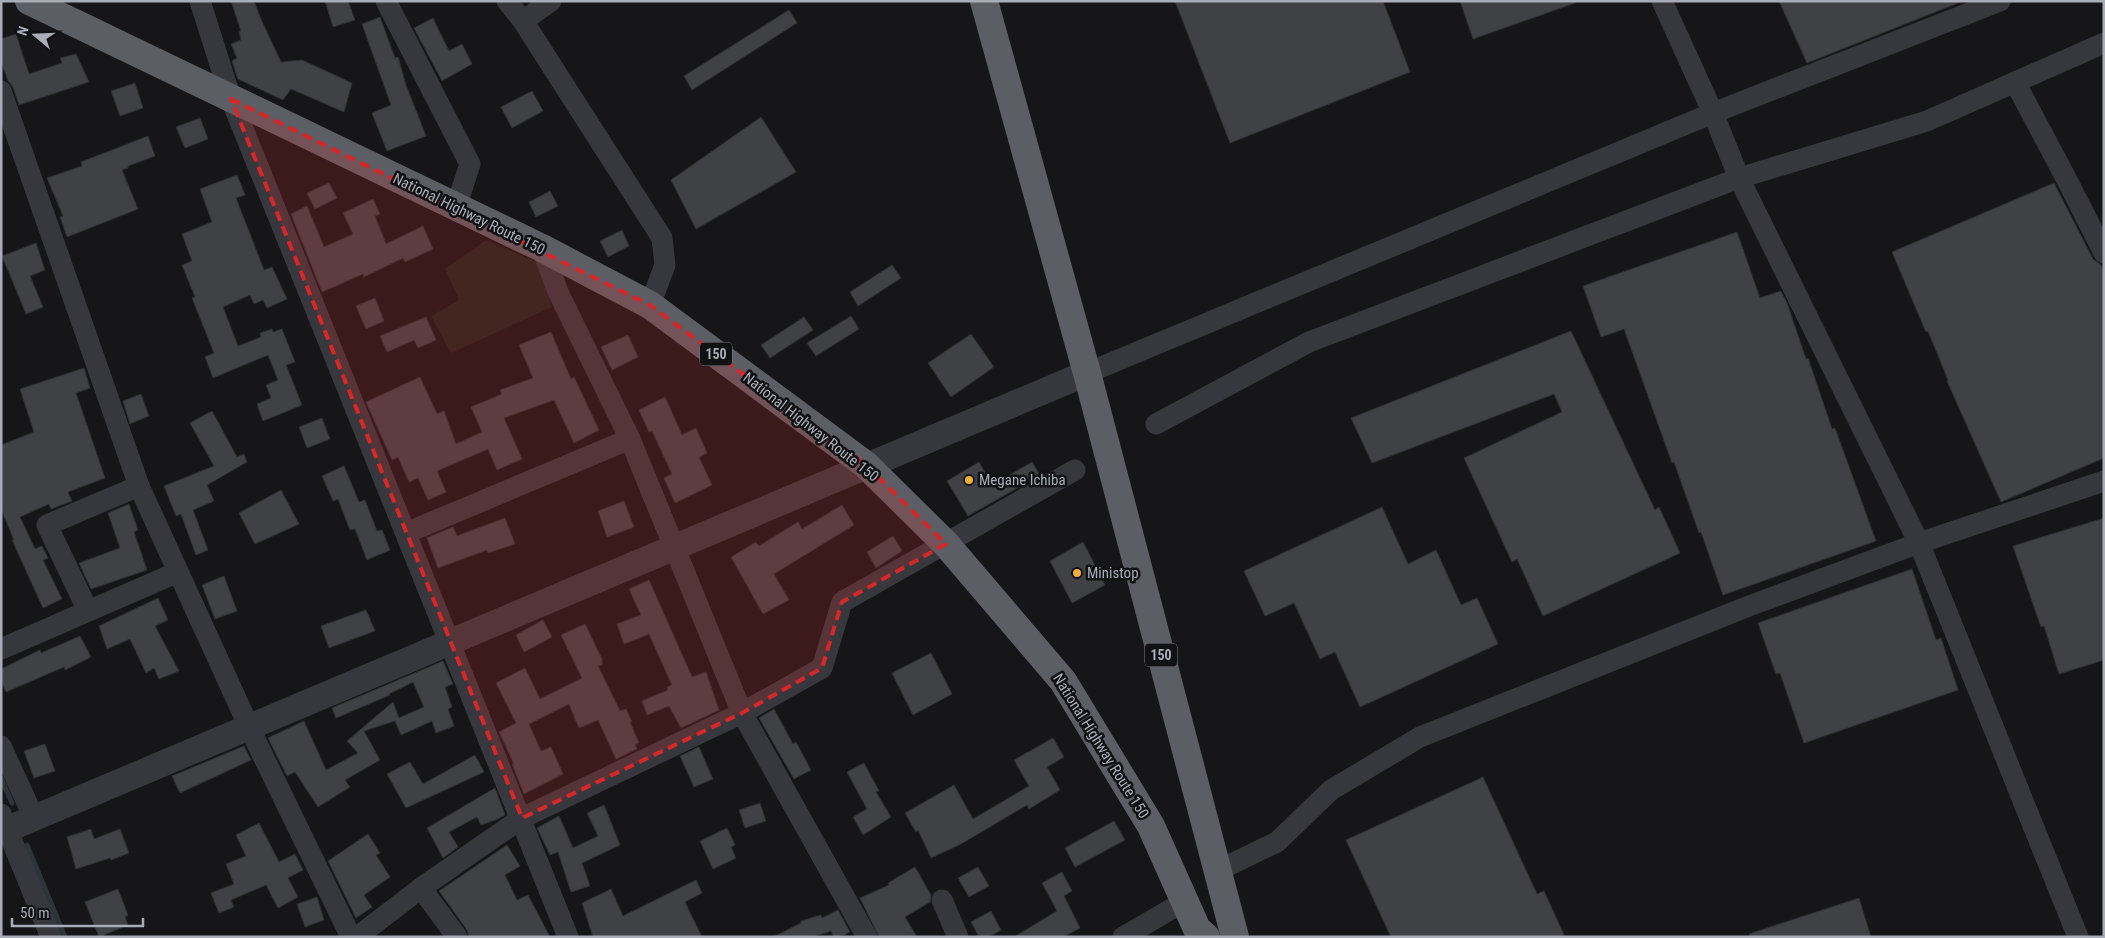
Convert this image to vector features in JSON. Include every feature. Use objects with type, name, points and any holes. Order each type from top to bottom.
[{"type":"highway","name":"National Highway Route 150","points":[[29,1],[542,248],[650,305],[866,465],[946,544],[1063,681],[1151,826],[1197,929],[1206,937]]},
{"type":"highway","name":"150","points":[[984,1],[1087,373],[1234,937]]},
{"type":"street","points":[[200,1],[231,99],[522,818],[568,937]]},
{"type":"street","points":[[386,1],[470,164],[456,207]]},
{"type":"street","points":[[507,1],[523,21],[662,238],[665,265],[650,305]]},
{"type":"street","points":[[523,21],[551,1]]},
{"type":"street","points":[[1662,1],[1713,113],[1739,178],[1919,543],[2078,937]]},
{"type":"street","points":[[51,937],[3,825],[34,818],[866,465],[1713,113],[2000,1]]},
{"type":"street","points":[[1156,424],[1309,342],[1739,178],[1927,122],[2104,43]]},
{"type":"street","points":[[2015,82],[2104,254]]},
{"type":"street","points":[[1,91],[139,486],[249,727],[351,937]]},
{"type":"street","points":[[542,248],[558,292],[630,439],[742,713],[867,937]]},
{"type":"street","points":[[406,533],[630,439]]},
{"type":"street","points":[[357,937],[422,888],[522,818],[742,713],[822,668],[842,602],[1075,470]]},
{"type":"street","points":[[1217,871],[1277,842],[1331,790],[1420,737],[1749,606],[1919,543],[2104,481]]},
{"type":"street","points":[[88,611],[47,525],[139,486]]},
{"type":"street","points":[[1,649],[178,572]]},
{"type":"street","points":[[1,746],[34,818]]},
{"type":"street","points":[[422,888],[457,937]]},
{"type":"street","points":[[942,900],[958,937]]},
{"type":"street","points":[[1123,937],[1185,901]]},
{"type":"highlighted area","points":[[231,99],[650,305],[866,465],[946,544],[842,602],[822,668],[742,713],[522,818]]},
{"type":"shaded area","points":[[486,240],[539,263],[552,307],[451,353],[431,316],[459,300],[445,269]]},
{"type":"building","points":[[231,1],[254,1],[281,62],[302,60],[352,83],[344,112],[291,89],[283,100],[238,79],[232,61],[237,58],[231,44],[241,40],[239,31],[241,31]]},
{"type":"building","points":[[325,1],[348,1],[355,20],[333,27]]},
{"type":"building","points":[[1175,1],[1383,1],[1410,72],[1230,143]]},
{"type":"building","points":[[1460,1],[1575,1],[1575,3],[1473,39]]},
{"type":"building","points":[[1779,1],[1963,1],[1807,63]]},
{"type":"building","points":[[789,10],[797,23],[692,90],[684,76]]},
{"type":"building","points":[[380,17],[395,58],[398,57],[406,85],[426,136],[387,151],[372,113],[391,105],[362,24]]},
{"type":"building","points":[[433,18],[449,51],[462,44],[472,64],[442,81],[414,28]]},
{"type":"building","points":[[16,34],[29,74],[62,63],[60,58],[76,54],[89,82],[19,105],[1,61],[1,39]]},
{"type":"building","points":[[135,83],[143,108],[120,116],[111,91]]},
{"type":"building","points":[[532,91],[543,111],[512,128],[501,107]]},
{"type":"building","points":[[761,117],[796,172],[696,229],[671,180]]},
{"type":"building","points":[[200,118],[208,139],[185,148],[176,127]]},
{"type":"building","points":[[148,136],[155,156],[122,170],[138,209],[67,237],[60,217],[63,216],[47,178],[82,166],[81,162]]},
{"type":"building","points":[[237,175],[245,195],[236,198],[264,270],[272,267],[287,299],[267,308],[263,300],[254,304],[250,295],[223,307],[238,346],[261,337],[260,333],[272,329],[273,332],[282,329],[295,362],[286,365],[302,405],[263,421],[257,404],[271,398],[266,385],[278,380],[268,355],[213,378],[205,357],[214,353],[192,298],[195,297],[182,265],[192,261],[182,234],[212,222],[200,189]]},
{"type":"building","points":[[329,183],[337,198],[315,209],[307,193]]},
{"type":"building","points":[[2054,183],[2093,259],[2101,265],[2104,271],[2104,458],[2001,502],[1892,252]]},
{"type":"building","points":[[550,191],[558,206],[536,217],[529,202]]},
{"type":"building","points":[[373,199],[380,214],[375,216],[386,244],[423,226],[433,249],[405,262],[403,258],[364,277],[363,274],[322,292],[291,214],[307,206],[324,247],[353,234],[343,213]]},
{"type":"building","points":[[622,230],[629,246],[608,257],[600,241]]},
{"type":"building","points":[[1737,232],[1760,298],[1781,291],[1787,303],[1832,429],[1835,428],[1876,541],[1723,595],[1674,462],[1672,463],[1624,329],[1601,337],[1583,286]]},
{"type":"building","points":[[36,243],[45,270],[30,276],[43,307],[26,314],[2,256]]},
{"type":"building","points":[[892,265],[901,278],[858,306],[850,292]]},
{"type":"building","points":[[375,298],[384,321],[366,329],[356,306]]},
{"type":"building","points":[[851,316],[859,329],[816,356],[807,343]]},
{"type":"building","points":[[426,317],[436,340],[418,348],[414,340],[387,352],[380,336]]},
{"type":"building","points":[[804,317],[813,330],[770,358],[761,345]]},
{"type":"building","points":[[1571,331],[1655,510],[1659,507],[1680,553],[1543,616],[1517,559],[1512,562],[1464,458],[1562,412],[1554,394],[1372,463],[1351,418]]},
{"type":"building","points":[[551,332],[571,379],[574,377],[599,430],[574,443],[554,400],[504,418],[522,459],[497,470],[488,449],[437,471],[446,492],[428,500],[418,478],[409,482],[398,457],[392,460],[366,402],[420,377],[437,414],[444,411],[456,444],[482,432],[471,407],[502,394],[500,390],[533,378],[519,345]]},
{"type":"building","points":[[971,334],[994,367],[951,397],[928,363]]},
{"type":"building","points":[[628,335],[638,357],[612,370],[601,347]]},
{"type":"building","points":[[84,368],[90,388],[76,393],[105,478],[68,492],[72,501],[51,509],[49,504],[20,517],[35,549],[42,546],[48,558],[43,560],[62,599],[43,608],[12,540],[14,540],[1,509],[1,445],[34,432],[20,389]]},
{"type":"building","points":[[141,394],[149,416],[130,424],[123,401]]},
{"type":"building","points":[[665,397],[682,435],[696,428],[707,453],[699,457],[712,485],[675,503],[664,478],[672,474],[652,431],[649,432],[639,410]]},
{"type":"building","points":[[212,411],[237,457],[244,454],[247,462],[207,485],[214,501],[193,510],[208,550],[196,555],[181,514],[176,516],[164,486],[214,466],[190,423]]},
{"type":"building","points":[[322,418],[330,439],[307,448],[299,427]]},
{"type":"building","points":[[979,462],[992,485],[1032,462],[1040,475],[968,516],[947,481]]},
{"type":"building","points":[[344,466],[359,502],[365,500],[377,531],[382,530],[390,550],[367,560],[355,529],[350,530],[338,499],[333,501],[322,476]]},
{"type":"building","points":[[281,490],[299,524],[255,544],[239,513]]},
{"type":"building","points":[[624,501],[634,527],[607,537],[598,511]]},
{"type":"building","points":[[129,504],[138,530],[134,532],[147,570],[91,589],[79,563],[120,548],[108,513]]},
{"type":"building","points":[[842,505],[854,525],[774,574],[789,600],[763,614],[731,557],[756,542],[759,546],[798,522],[802,529]]},
{"type":"building","points":[[1382,507],[1408,564],[1436,550],[1461,605],[1477,598],[1498,644],[1360,707],[1335,652],[1320,659],[1294,603],[1265,616],[1244,571]]},
{"type":"building","points":[[505,518],[515,544],[488,553],[487,550],[438,568],[427,538],[453,527],[457,536]]},
{"type":"building","points":[[2104,518],[2104,660],[2059,674],[2044,626],[2041,627],[2013,546]]},
{"type":"building","points":[[893,536],[902,551],[876,568],[867,552]]},
{"type":"building","name":"Ministop","points":[[1083,542],[1105,585],[1072,603],[1050,561]]},
{"type":"building","points":[[1912,569],[1936,640],[1941,638],[1958,690],[1804,743],[1780,673],[1776,674],[1758,623]]},
{"type":"building","points":[[224,576],[237,611],[215,619],[202,585]]},
{"type":"building","points":[[649,580],[692,677],[706,672],[719,710],[681,728],[669,706],[647,715],[642,701],[668,690],[667,687],[672,685],[649,634],[624,644],[617,624],[641,615],[629,589]]},
{"type":"building","points":[[158,598],[168,620],[155,626],[179,671],[159,679],[154,668],[146,673],[130,639],[107,649],[99,626]]},
{"type":"building","points":[[366,610],[375,631],[329,648],[321,626]]},
{"type":"building","points":[[543,620],[552,637],[524,652],[516,635]]},
{"type":"building","points":[[585,624],[602,659],[602,665],[598,666],[620,711],[626,709],[632,722],[630,722],[639,743],[635,744],[637,749],[616,759],[598,720],[579,728],[569,704],[529,724],[541,751],[551,747],[563,774],[524,794],[512,764],[514,764],[499,732],[516,723],[496,683],[525,668],[540,699],[582,678],[561,635]]},
{"type":"building","points":[[80,636],[91,657],[65,670],[64,667],[6,692],[1,680],[1,669],[40,650],[41,653]]},
{"type":"building","points":[[931,653],[952,694],[913,715],[892,673]]},
{"type":"building","points":[[443,661],[453,684],[445,687],[452,707],[448,709],[454,726],[436,733],[432,721],[401,735],[395,721],[364,731],[380,760],[345,780],[350,787],[318,807],[295,772],[287,776],[268,738],[304,721],[326,770],[358,753],[347,741],[393,702],[399,718],[424,707],[413,682],[390,695],[336,718],[332,708]]},
{"type":"building","points":[[774,709],[793,744],[796,742],[811,770],[794,779],[759,718]]},
{"type":"building","points":[[1053,738],[1064,757],[1047,767],[1060,790],[1029,809],[1027,805],[961,844],[931,858],[918,830],[916,832],[905,813],[954,785],[973,819],[1029,786],[1014,760]]},
{"type":"building","points":[[45,744],[55,771],[34,778],[24,751]]},
{"type":"building","points":[[244,746],[251,760],[180,793],[172,776]]},
{"type":"building","points":[[699,747],[713,779],[694,787],[680,756]]},
{"type":"building","points":[[475,755],[484,772],[406,808],[387,774],[410,762],[423,784]]},
{"type":"building","points":[[864,763],[879,791],[876,792],[891,817],[863,835],[853,817],[867,809],[847,772]]},
{"type":"building","points":[[1483,777],[1537,894],[1544,891],[1565,937],[1391,937],[1346,840]]},
{"type":"building","points":[[495,788],[505,815],[481,825],[477,817],[449,832],[458,847],[443,858],[427,828]]},
{"type":"building","points":[[760,803],[766,821],[745,828],[739,810]]},
{"type":"building","points":[[604,805],[620,845],[582,863],[590,886],[571,892],[558,852],[550,855],[537,828],[559,816],[573,848],[598,836],[587,813]]},
{"type":"building","points":[[1114,821],[1125,840],[1075,867],[1065,848]]},
{"type":"building","points":[[259,823],[279,862],[295,854],[303,870],[288,878],[298,897],[278,908],[266,885],[231,900],[234,907],[219,913],[211,893],[234,884],[226,864],[246,856],[236,835]]},
{"type":"building","points":[[727,828],[735,845],[731,847],[736,858],[713,869],[700,841]]},
{"type":"building","points":[[91,829],[94,839],[120,829],[129,853],[76,869],[67,837]]},
{"type":"building","points":[[368,834],[380,853],[376,855],[390,877],[364,895],[372,907],[356,918],[328,861]]},
{"type":"building","points":[[507,845],[520,866],[505,875],[517,900],[528,895],[550,937],[469,937],[467,930],[439,891]]},
{"type":"building","points":[[915,867],[931,895],[930,902],[905,917],[917,937],[879,937],[860,898],[889,885],[888,883]]},
{"type":"building","points":[[978,867],[989,886],[969,897],[958,878]]},
{"type":"building","points":[[1062,872],[1072,891],[1064,896],[1080,928],[1063,937],[1014,937],[1057,911],[1042,883]]},
{"type":"building","points":[[696,880],[702,893],[685,902],[702,937],[593,937],[582,903],[611,889],[623,916]]},
{"type":"building","points":[[118,889],[128,915],[125,917],[128,925],[99,937],[85,902]]},
{"type":"building","points":[[317,897],[324,920],[305,927],[297,904]]},
{"type":"building","points":[[1859,898],[1871,937],[1750,937],[1749,934]]},
{"type":"building","points":[[838,910],[850,932],[841,937],[834,937],[831,931],[812,937],[773,937],[801,923],[801,921],[821,915],[822,918]]},
{"type":"building","points":[[991,911],[1001,930],[989,937],[979,937],[971,922]]},
{"type":"waterway","points":[[1,778],[12,803]]},
{"type":"waterway","points":[[27,845],[65,937]]},
{"type":"place","name":"Megane Ichiba","points":[[969,480]]},
{"type":"place","name":"Ministop","points":[[1077,573]]}]
